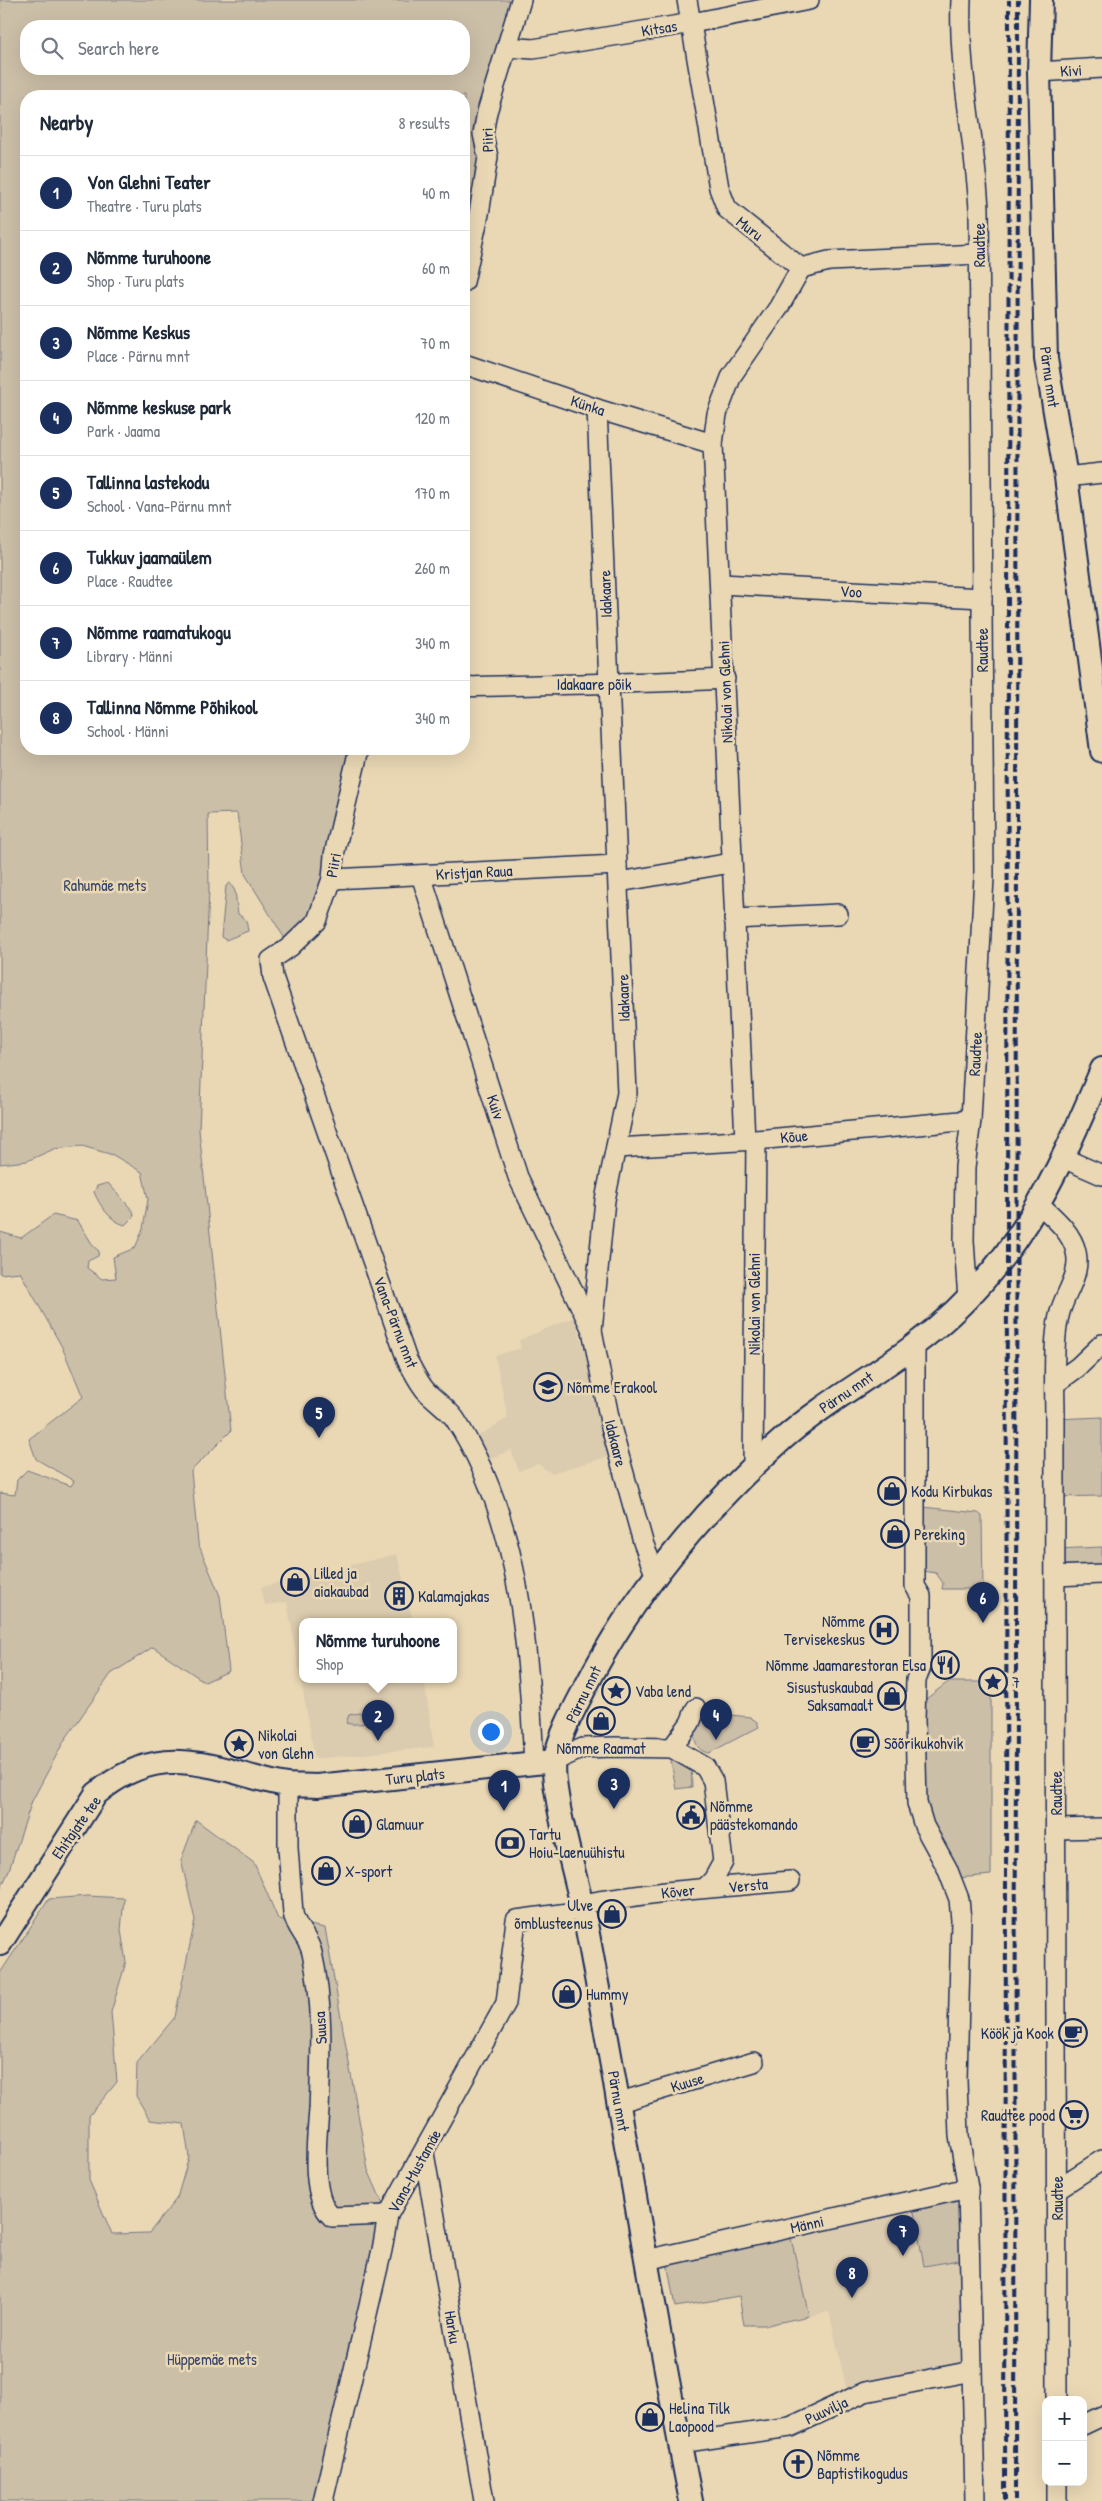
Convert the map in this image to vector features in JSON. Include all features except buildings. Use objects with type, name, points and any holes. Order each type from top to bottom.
[{"type":"main road","name":"Pärnu mnt","points":[[1041,0],[1039,72],[1046,359],[1066,477],[1102,751]]},
{"type":"main road","name":"Pärnu mnt","points":[[692,2501],[646,2260],[620,2102],[582,1904],[563,1829],[556,1788],[544,1762],[575,1708],[606,1647],[656,1577],[702,1521],[753,1468],[814,1413],[915,1345],[968,1300],[1015,1243],[1039,1204],[1063,1158],[1102,1070]]},
{"type":"main road","name":"Ehitajate tee","points":[[0,1944],[82,1813],[96,1794],[127,1773],[158,1762],[177,1761],[219,1767],[281,1784]]},
{"type":"main road","name":"Turu plats","points":[[281,1784],[317,1786],[544,1762]]},
{"type":"street","name":"Piiri","points":[[470,255],[488,157],[483,134],[487,112],[521,0]]},
{"type":"street","name":"Muru","points":[[687,0],[719,188],[727,209],[801,268]]},
{"type":"street","name":"Kitsas","points":[[508,47],[532,50],[692,23],[809,0]]},
{"type":"street","name":"Raudtee","points":[[961,0],[962,62],[977,166],[984,877],[972,1120],[965,1167],[964,1241],[968,1300]]},
{"type":"street","name":"Kivi","points":[[1039,72],[1102,68]]},
{"type":"street","points":[[801,268],[829,261],[979,254]]},
{"type":"street","name":"Nikolai von Glehni","points":[[753,1468],[750,1140],[731,863],[721,584],[713,444],[717,414],[732,375],[779,308],[801,268]]},
{"type":"street","name":"Künka","points":[[470,366],[598,409],[713,444]]},
{"type":"street","name":"Idakaare","points":[[598,409],[626,1094],[605,1200],[592,1330],[611,1427],[643,1542],[656,1577]]},
{"type":"street","points":[[1066,477],[1102,473]]},
{"type":"street","name":"Voo","points":[[721,584],[982,598]]},
{"type":"street","name":"Idakaare põik","points":[[470,687],[609,681],[640,684],[725,679]]},
{"type":"street","name":"Piiri","points":[[271,960],[290,947],[317,921],[332,879],[334,854],[358,755]]},
{"type":"street","name":"Kristjan Raua","points":[[332,879],[421,875],[618,873],[731,863]]},
{"type":"street","name":"Kuiv","points":[[421,875],[518,1176],[592,1330]]},
{"type":"street","points":[[734,919],[838,914]]},
{"type":"street","name":"Vana-Pärnu mnt","points":[[271,960],[273,977],[407,1360],[426,1390],[454,1417],[474,1454],[508,1536],[518,1587],[532,1723],[544,1762]]},
{"type":"street","name":"Kõue","points":[[616,1148],[750,1140],[972,1120]]},
{"type":"street","points":[[1063,1158],[1102,1175]]},
{"type":"street","name":"Raudtee","points":[[1039,1204],[1065,1230],[1077,1253],[1073,1283],[1060,1311],[1057,1331],[1056,1383],[1054,1576],[1056,1829],[1054,1919],[1057,2396]]},
{"type":"street","points":[[1056,1383],[1078,1367],[1102,1344]]},
{"type":"street","points":[[915,1345],[914,1586],[921,1596],[915,1666],[916,1803],[924,1826],[947,1868],[959,1899],[961,1920],[957,2080],[960,2136],[968,2188],[974,2501]]},
{"type":"street","points":[[1054,1576],[1102,1574]]},
{"type":"street","points":[[544,1762],[583,1748],[672,1748],[690,1723],[696,1708]]},
{"type":"street","name":"Kõver","points":[[582,1904],[705,1888],[713,1880],[723,1862],[713,1781],[705,1767],[672,1748]]},
{"type":"street","name":"Suusa","points":[[281,1784],[293,1913],[296,1925],[312,1952],[316,1979],[321,2050],[316,2169],[322,2202],[332,2217],[388,2215]]},
{"type":"street","points":[[1056,1829],[1102,1828]]},
{"type":"street","name":"Versta","points":[[705,1888],[790,1881]]},
{"type":"street","name":"Vana-Mustamäe","points":[[323,2501],[382,2250],[388,2215],[506,2003],[516,1920],[568,1913],[582,1904]]},
{"type":"street","name":"Kuuse","points":[[620,2102],[754,2062]]},
{"type":"street","name":"Harku","points":[[424,2153],[484,2501]]},
{"type":"street","points":[[1057,2189],[1102,2160]]},
{"type":"street","name":"Männi","points":[[646,2260],[968,2188]]},
{"type":"street","name":"Puuvilja","points":[[680,2444],[790,2427],[865,2392],[972,2371]]},
{"type":"street","points":[[1087,2423],[1102,2416]]},
{"type":"street","points":[[1057,2501],[1058,2486]]},
{"type":"shaded area","name":"Nõmme Erakool","points":[[575,1317],[611,1456],[551,1473],[538,1464],[519,1471],[511,1450],[484,1461],[475,1438],[508,1418],[495,1356],[521,1348],[519,1340]]},
{"type":"shaded area","points":[[397,1554],[412,1618],[299,1618],[299,1669],[287,1602],[265,1605],[261,1587]]},
{"type":"shaded area","points":[[301,1683],[424,1683],[434,1747],[315,1759]]},
{"type":"shaded area","points":[[963,2197],[964,2368],[848,2395],[829,2312],[767,2325],[744,2325],[739,2296],[675,2307],[667,2262]]},
{"type":"green space","name":"Rahumäe mets","points":[[0,0],[521,0],[508,47],[470,250],[470,90],[20,90],[20,755],[358,755],[332,879],[290,947],[245,874],[237,813],[208,814],[209,889],[199,1130],[231,1431],[191,1471],[198,1543],[220,1596],[229,1671],[205,1682],[153,1647],[111,1674],[64,1741],[32,1801],[8,1873],[0,1890],[0,1493],[15,1495],[17,1480],[27,1470],[71,1486],[74,1481],[36,1459],[29,1439],[83,1397],[62,1347],[20,1272],[0,1274],[0,1232],[21,1238],[53,1215],[78,1221],[94,1247],[99,1251],[98,1256],[88,1261],[87,1268],[102,1279],[116,1278],[113,1257],[135,1248],[143,1229],[148,1199],[142,1172],[113,1155],[82,1146],[54,1149],[27,1161],[0,1164]]},
{"type":"green space","points":[[230,883],[235,891],[238,914],[246,920],[248,931],[226,940],[221,937],[226,886]]},
{"type":"green space","points":[[108,1183],[133,1211],[134,1216],[125,1225],[115,1220],[106,1212],[94,1192],[97,1186]]},
{"type":"green space","points":[[1102,1417],[1102,1496],[1055,1497],[1055,1419]]},
{"type":"green space","points":[[923,1507],[978,1513],[982,1516],[983,1589],[942,1589],[943,1583],[936,1573],[923,1571]]},
{"type":"green space","points":[[1102,1547],[1102,1574],[1055,1576],[1055,1549]]},
{"type":"green space","points":[[948,1682],[991,1682],[991,1875],[958,1878],[926,1812],[921,1703]]},
{"type":"green space","points":[[376,1710],[380,1716],[374,1720],[359,1724],[346,1723],[349,1715]]},
{"type":"green space","points":[[710,1713],[750,1717],[757,1722],[759,1727],[709,1753],[704,1752],[696,1744],[692,1727],[702,1716]]},
{"type":"green space","points":[[671,1761],[691,1764],[692,1787],[676,1789]]},
{"type":"green space","name":"Hüppemäe mets","points":[[196,1820],[254,1863],[278,1919],[325,1928],[368,2170],[388,2215],[323,2501],[0,2501],[0,1973],[49,1899],[88,1896],[124,1898],[121,1930],[126,1962],[111,2012],[117,2082],[89,2116],[89,2180],[112,2234],[149,2233],[177,2198],[189,2157],[184,2124],[150,2120],[136,2096],[137,2063],[175,2017],[195,1920],[181,1860]]},
{"type":"green space","points":[[963,2197],[965,2259],[924,2266],[913,2206]]},
{"type":"green space","points":[[790,2234],[809,2316],[767,2325],[744,2325],[739,2296],[675,2307],[667,2262]]},
{"type":"railway","points":[[1005,2501],[1009,0]]},
{"type":"railway","points":[[1015,2501],[1018,0]]},
{"type":"place","name":"Nõmme Erakool","points":[[548,1387]]},
{"type":"place","name":"Tallinna lastekodu","points":[[319,1438]]},
{"type":"place","name":"Kodu Kirbukas","points":[[892,1491]]},
{"type":"place","name":"Pereking","points":[[895,1534]]},
{"type":"place","name":"Lilled ja aiakaubad","points":[[295,1582]]},
{"type":"place","name":"Kalamajakas","points":[[399,1596]]},
{"type":"place","name":"Tukkuv jaamaülem","points":[[983,1623]]},
{"type":"place","name":"Nõmme Tervisekeskus","points":[[884,1630]]},
{"type":"place","name":"Nõmme Jaamarestoran Elsa","points":[[945,1665]]},
{"type":"place","name":"7","points":[[993,1682]]},
{"type":"place","name":"Vaba lend","points":[[616,1691]]},
{"type":"place","name":"Sisustuskaubad Saksamaalt","points":[[892,1696]]},
{"type":"place","name":"Nõmme Raamat","points":[[601,1721]]},
{"type":"place","name":"Nõmme keskuse park","points":[[716,1740]]},
{"type":"place","name":"Nõmme turuhoone","points":[[378,1741]]},
{"type":"place","name":"Sõõrikukohvik","points":[[865,1743]]},
{"type":"place","name":"Nikolai von Glehn","points":[[239,1744]]},
{"type":"place","name":"Nõmme Keskus","points":[[614,1809]]},
{"type":"place","name":"Von Glehni Teater","points":[[504,1811]]},
{"type":"place","name":"Nõmme päästekomando","points":[[691,1815]]},
{"type":"place","name":"Glamuur","points":[[357,1824]]},
{"type":"place","name":"Tartu Hoiu-laenuühistu","points":[[510,1843]]},
{"type":"place","name":"X-sport","points":[[326,1871]]},
{"type":"place","name":"Ulve õmblusteenus","points":[[612,1914]]},
{"type":"place","name":"Hummy","points":[[567,1994]]},
{"type":"place","name":"Köök ja Kook","points":[[1073,2033]]},
{"type":"place","name":"Raudtee pood","points":[[1074,2115]]},
{"type":"place","name":"Nõmme raamatukogu","points":[[903,2256]]},
{"type":"place","name":"Tallinna Nõmme Põhikool","points":[[852,2298]]},
{"type":"place","name":"Helina Tilk Laopood","points":[[650,2417]]},
{"type":"place","name":"Nõmme Baptistikogudus","points":[[798,2464]]}]
